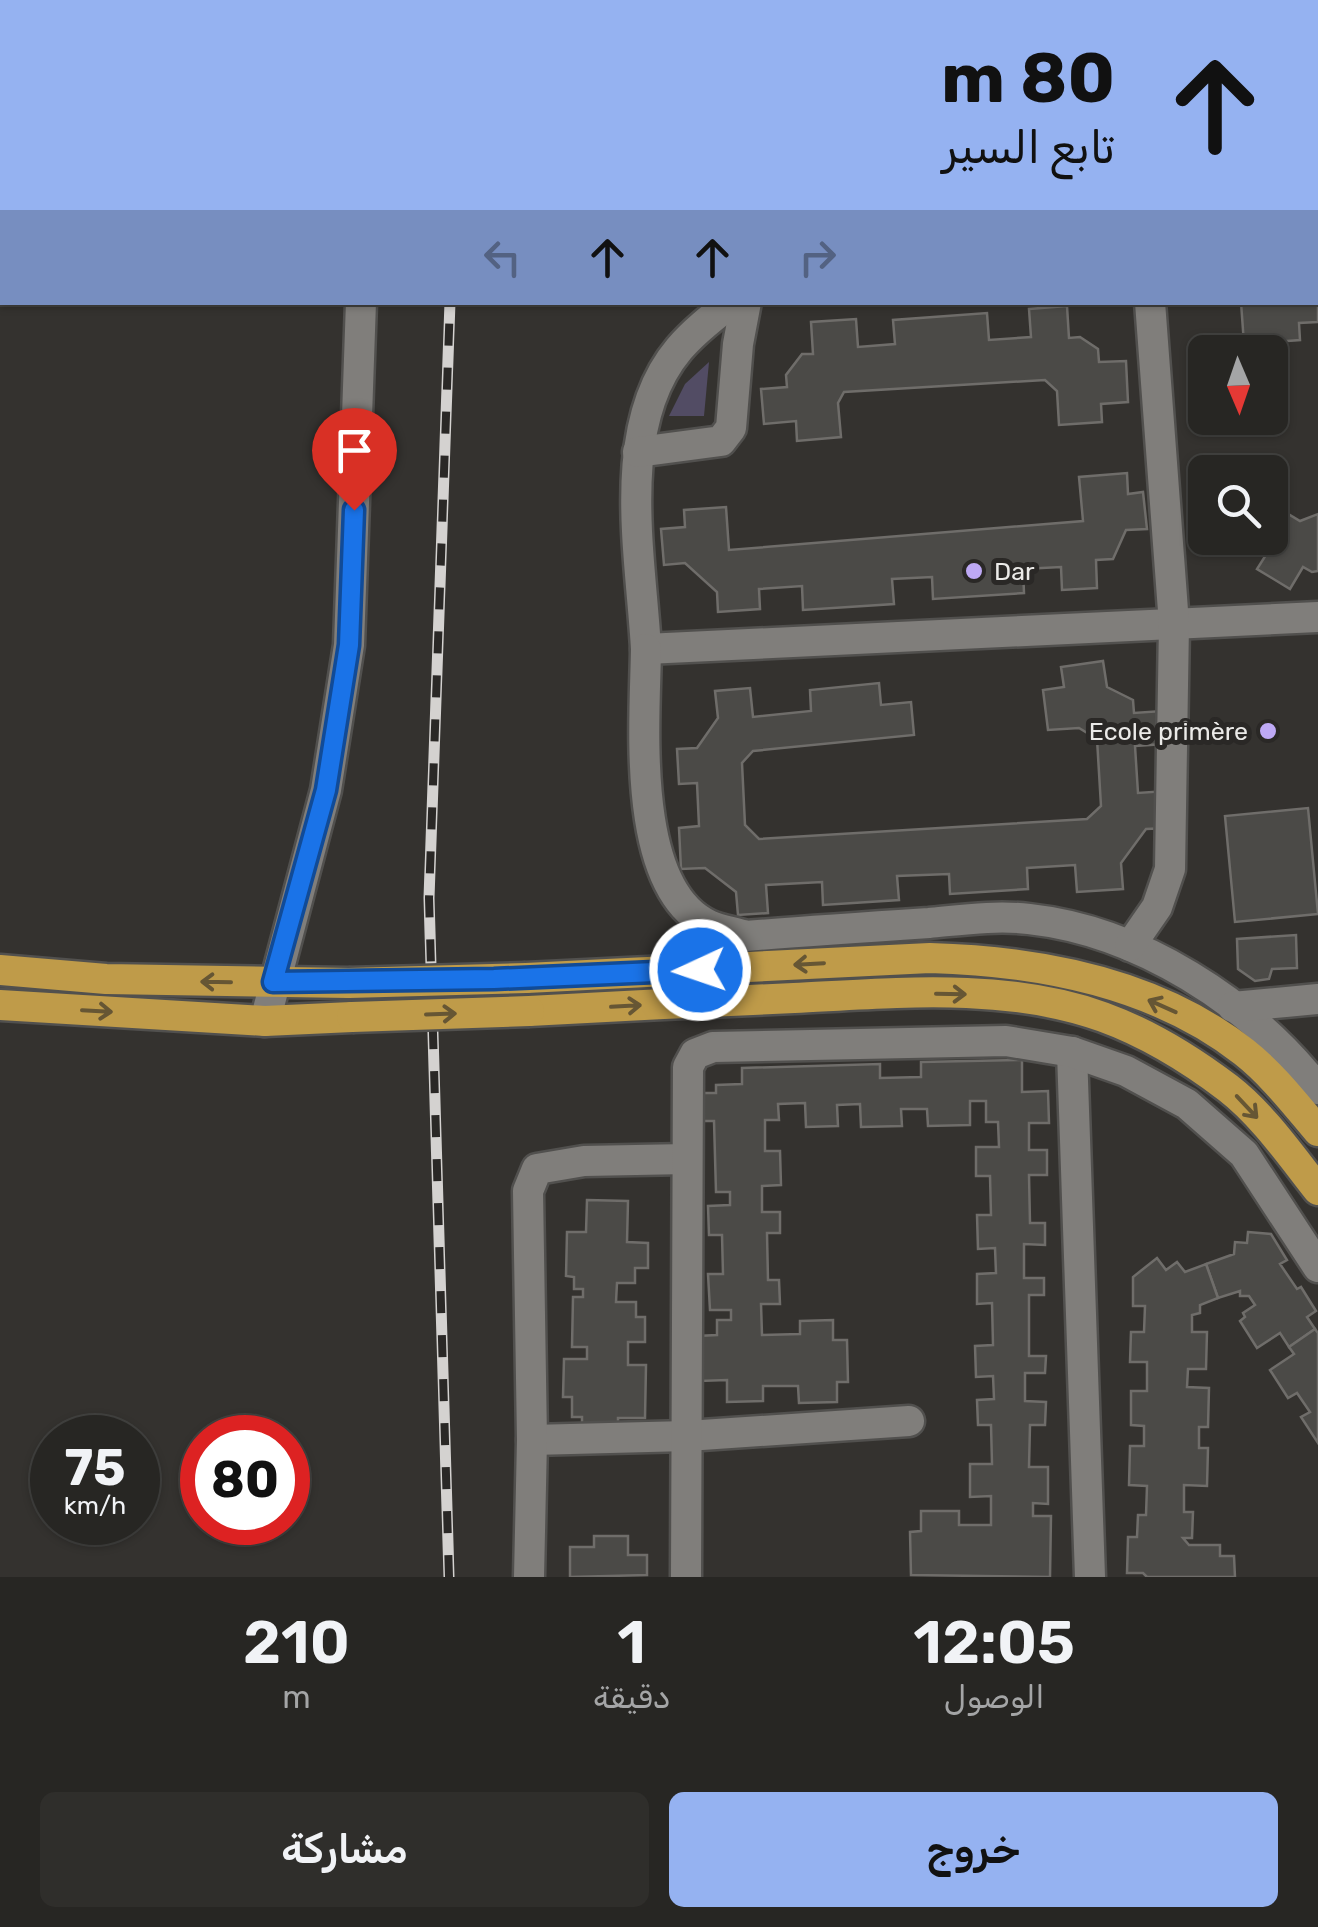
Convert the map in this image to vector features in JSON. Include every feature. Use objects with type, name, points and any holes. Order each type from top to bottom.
[{"type":"highway","points":[[0,970],[106,978],[349,983],[930,958],[996,960],[1041,966],[1162,1004],[1244,1052],[1318,1131]]},
{"type":"highway","points":[[0,1005],[265,1021],[892,993],[968,994],[1040,1001],[1102,1017],[1159,1043],[1230,1089],[1318,1190]]},
{"type":"street","points":[[265,1021],[326,790],[349,645],[361,305]]},
{"type":"street","points":[[729,305],[678,349],[650,399],[638,452],[650,828],[661,869],[684,906],[708,925],[746,936],[1024,918],[1079,926],[1130,946],[1198,982],[1233,1007],[1318,1089]]},
{"type":"street","points":[[638,452],[721,441],[731,428],[745,305]]},
{"type":"street","points":[[1130,946],[1157,907],[1170,869],[1174,624],[1150,305]]},
{"type":"street","points":[[646,650],[1318,617]]},
{"type":"street","points":[[700,970],[699,942],[708,925]]},
{"type":"street","points":[[1233,1007],[1318,999]]},
{"type":"street","points":[[686,1577],[688,1067],[695,1054],[713,1047],[1006,1041],[1072,1052],[1142,1080],[1187,1104],[1216,1129],[1244,1154],[1318,1267]]},
{"type":"street","points":[[1072,1052],[1090,1577]]},
{"type":"street","points":[[529,1577],[532,1440],[528,1191],[537,1169],[584,1161],[688,1159]]},
{"type":"street","points":[[532,1440],[687,1436],[909,1421]]},
{"type":"shaded area","points":[[709,362],[704,416],[669,416],[685,384]]},
{"type":"building","points":[[1241,305],[1318,305],[1318,322],[1299,323],[1300,340],[1288,341],[1288,335],[1243,335]]},
{"type":"building","points":[[1067,306],[1069,338],[1080,337],[1098,349],[1099,362],[1126,361],[1128,402],[1101,404],[1102,422],[1059,425],[1057,391],[1045,380],[844,392],[838,403],[841,437],[797,441],[796,421],[764,424],[761,389],[787,387],[786,375],[802,354],[813,354],[811,322],[856,319],[858,347],[895,344],[893,320],[987,313],[989,340],[1031,337],[1029,309]]},
{"type":"building","points":[[1127,473],[1128,494],[1143,492],[1147,529],[1126,530],[1113,559],[1096,560],[1097,588],[1062,590],[1061,567],[1023,569],[1024,593],[933,599],[932,577],[892,579],[894,604],[803,610],[802,586],[759,589],[760,609],[718,612],[717,592],[685,563],[664,565],[661,529],[685,527],[684,510],[726,507],[729,550],[1083,521],[1079,477]]},
{"type":"building","points":[[1288,514],[1300,521],[1318,514],[1318,571],[1303,567],[1290,589],[1257,569],[1266,555],[1288,555]]},
{"type":"building","points":[[1103,661],[1107,687],[1133,700],[1134,713],[1162,711],[1164,744],[1135,746],[1138,793],[1166,791],[1168,828],[1146,829],[1121,863],[1123,889],[1077,892],[1075,865],[1027,868],[1028,889],[950,894],[949,874],[897,876],[899,900],[823,905],[822,882],[766,885],[768,913],[738,915],[736,892],[705,868],[681,869],[679,828],[699,826],[697,783],[679,784],[677,749],[697,748],[718,718],[715,691],[750,688],[753,717],[811,711],[810,690],[879,683],[881,705],[911,702],[914,735],[753,751],[742,763],[745,825],[759,839],[1087,819],[1101,806],[1097,739],[1079,728],[1048,730],[1043,690],[1064,687],[1061,667]]},
{"type":"building","points":[[1308,808],[1318,914],[1235,922],[1225,816]]},
{"type":"building","points":[[1296,935],[1297,968],[1272,969],[1269,979],[1255,981],[1238,969],[1237,939]]},
{"type":"building","points":[[1022,1060],[1022,1092],[1048,1091],[1049,1123],[1029,1123],[1029,1150],[1047,1150],[1047,1175],[1029,1175],[1030,1223],[1045,1223],[1045,1245],[1024,1244],[1024,1278],[1044,1278],[1044,1295],[1029,1295],[1029,1356],[1046,1356],[1045,1373],[1025,1373],[1025,1401],[1046,1402],[1045,1425],[1030,1425],[1029,1467],[1048,1467],[1048,1504],[1033,1503],[1033,1516],[1051,1516],[1050,1577],[911,1575],[910,1532],[921,1531],[921,1511],[959,1511],[959,1525],[991,1525],[991,1496],[970,1497],[970,1464],[992,1464],[991,1425],[978,1425],[977,1400],[994,1399],[993,1376],[976,1377],[975,1346],[993,1345],[992,1303],[977,1304],[977,1274],[996,1273],[995,1248],[978,1249],[977,1215],[991,1215],[990,1176],[976,1176],[976,1147],[999,1147],[998,1122],[986,1122],[986,1101],[970,1101],[970,1125],[928,1126],[927,1109],[901,1109],[902,1126],[861,1127],[860,1104],[837,1105],[838,1126],[806,1127],[805,1103],[778,1104],[779,1120],[765,1120],[765,1151],[780,1151],[781,1185],[762,1186],[762,1212],[780,1212],[780,1233],[767,1233],[768,1280],[779,1280],[780,1304],[761,1304],[762,1335],[800,1334],[800,1321],[833,1320],[833,1340],[847,1340],[848,1382],[837,1382],[837,1402],[799,1403],[798,1386],[763,1386],[763,1401],[727,1402],[727,1380],[699,1381],[697,1336],[717,1335],[717,1320],[731,1320],[731,1310],[710,1310],[708,1274],[723,1274],[722,1235],[709,1235],[708,1206],[730,1205],[730,1192],[716,1192],[714,1121],[702,1121],[701,1093],[716,1093],[716,1085],[742,1084],[742,1068],[880,1064],[880,1078],[921,1077],[921,1062]]},
{"type":"building","points":[[587,1200],[628,1201],[627,1242],[648,1243],[648,1268],[635,1268],[635,1283],[617,1283],[616,1302],[636,1302],[636,1317],[645,1317],[645,1342],[628,1342],[628,1365],[646,1365],[645,1418],[618,1418],[618,1427],[582,1427],[582,1417],[572,1417],[572,1397],[563,1397],[564,1359],[587,1359],[587,1347],[572,1347],[573,1297],[583,1297],[583,1289],[574,1289],[574,1277],[566,1276],[567,1232],[586,1232]]},
{"type":"building","points":[[1248,1232],[1271,1234],[1287,1260],[1280,1264],[1316,1311],[1307,1317],[1315,1329],[1289,1347],[1280,1333],[1257,1348],[1240,1321],[1245,1317],[1243,1313],[1255,1305],[1249,1296],[1240,1296],[1240,1291],[1218,1298],[1206,1264],[1234,1254],[1235,1242],[1247,1243]]},
{"type":"building","points":[[1157,1258],[1166,1270],[1177,1262],[1185,1272],[1206,1264],[1218,1298],[1200,1305],[1200,1313],[1192,1315],[1192,1332],[1207,1332],[1206,1369],[1188,1369],[1187,1387],[1209,1388],[1208,1427],[1199,1427],[1199,1448],[1208,1448],[1207,1486],[1184,1485],[1184,1512],[1193,1512],[1192,1538],[1183,1538],[1189,1545],[1220,1545],[1220,1556],[1234,1556],[1235,1577],[1147,1577],[1143,1573],[1127,1573],[1128,1537],[1137,1537],[1138,1515],[1146,1515],[1147,1486],[1129,1485],[1130,1446],[1144,1446],[1144,1426],[1131,1425],[1131,1391],[1147,1391],[1147,1362],[1130,1362],[1131,1332],[1144,1332],[1145,1306],[1133,1306],[1133,1277]]},
{"type":"building","points":[[1315,1329],[1318,1443],[1301,1417],[1310,1412],[1297,1393],[1288,1398],[1270,1370],[1294,1354],[1289,1347]]},
{"type":"building","points":[[594,1536],[628,1536],[628,1555],[647,1555],[647,1575],[570,1577],[570,1547],[594,1547]]},
{"type":"railway","points":[[449,1577],[429,898],[450,305]]},
{"type":"place","name":"Dar","points":[[974,571]]},
{"type":"place","name":"Ecole primère","points":[[1268,731]]},
{"type":"route","points":[[354,510],[349,645],[326,790],[273,982],[494,979],[700,970]]}]
